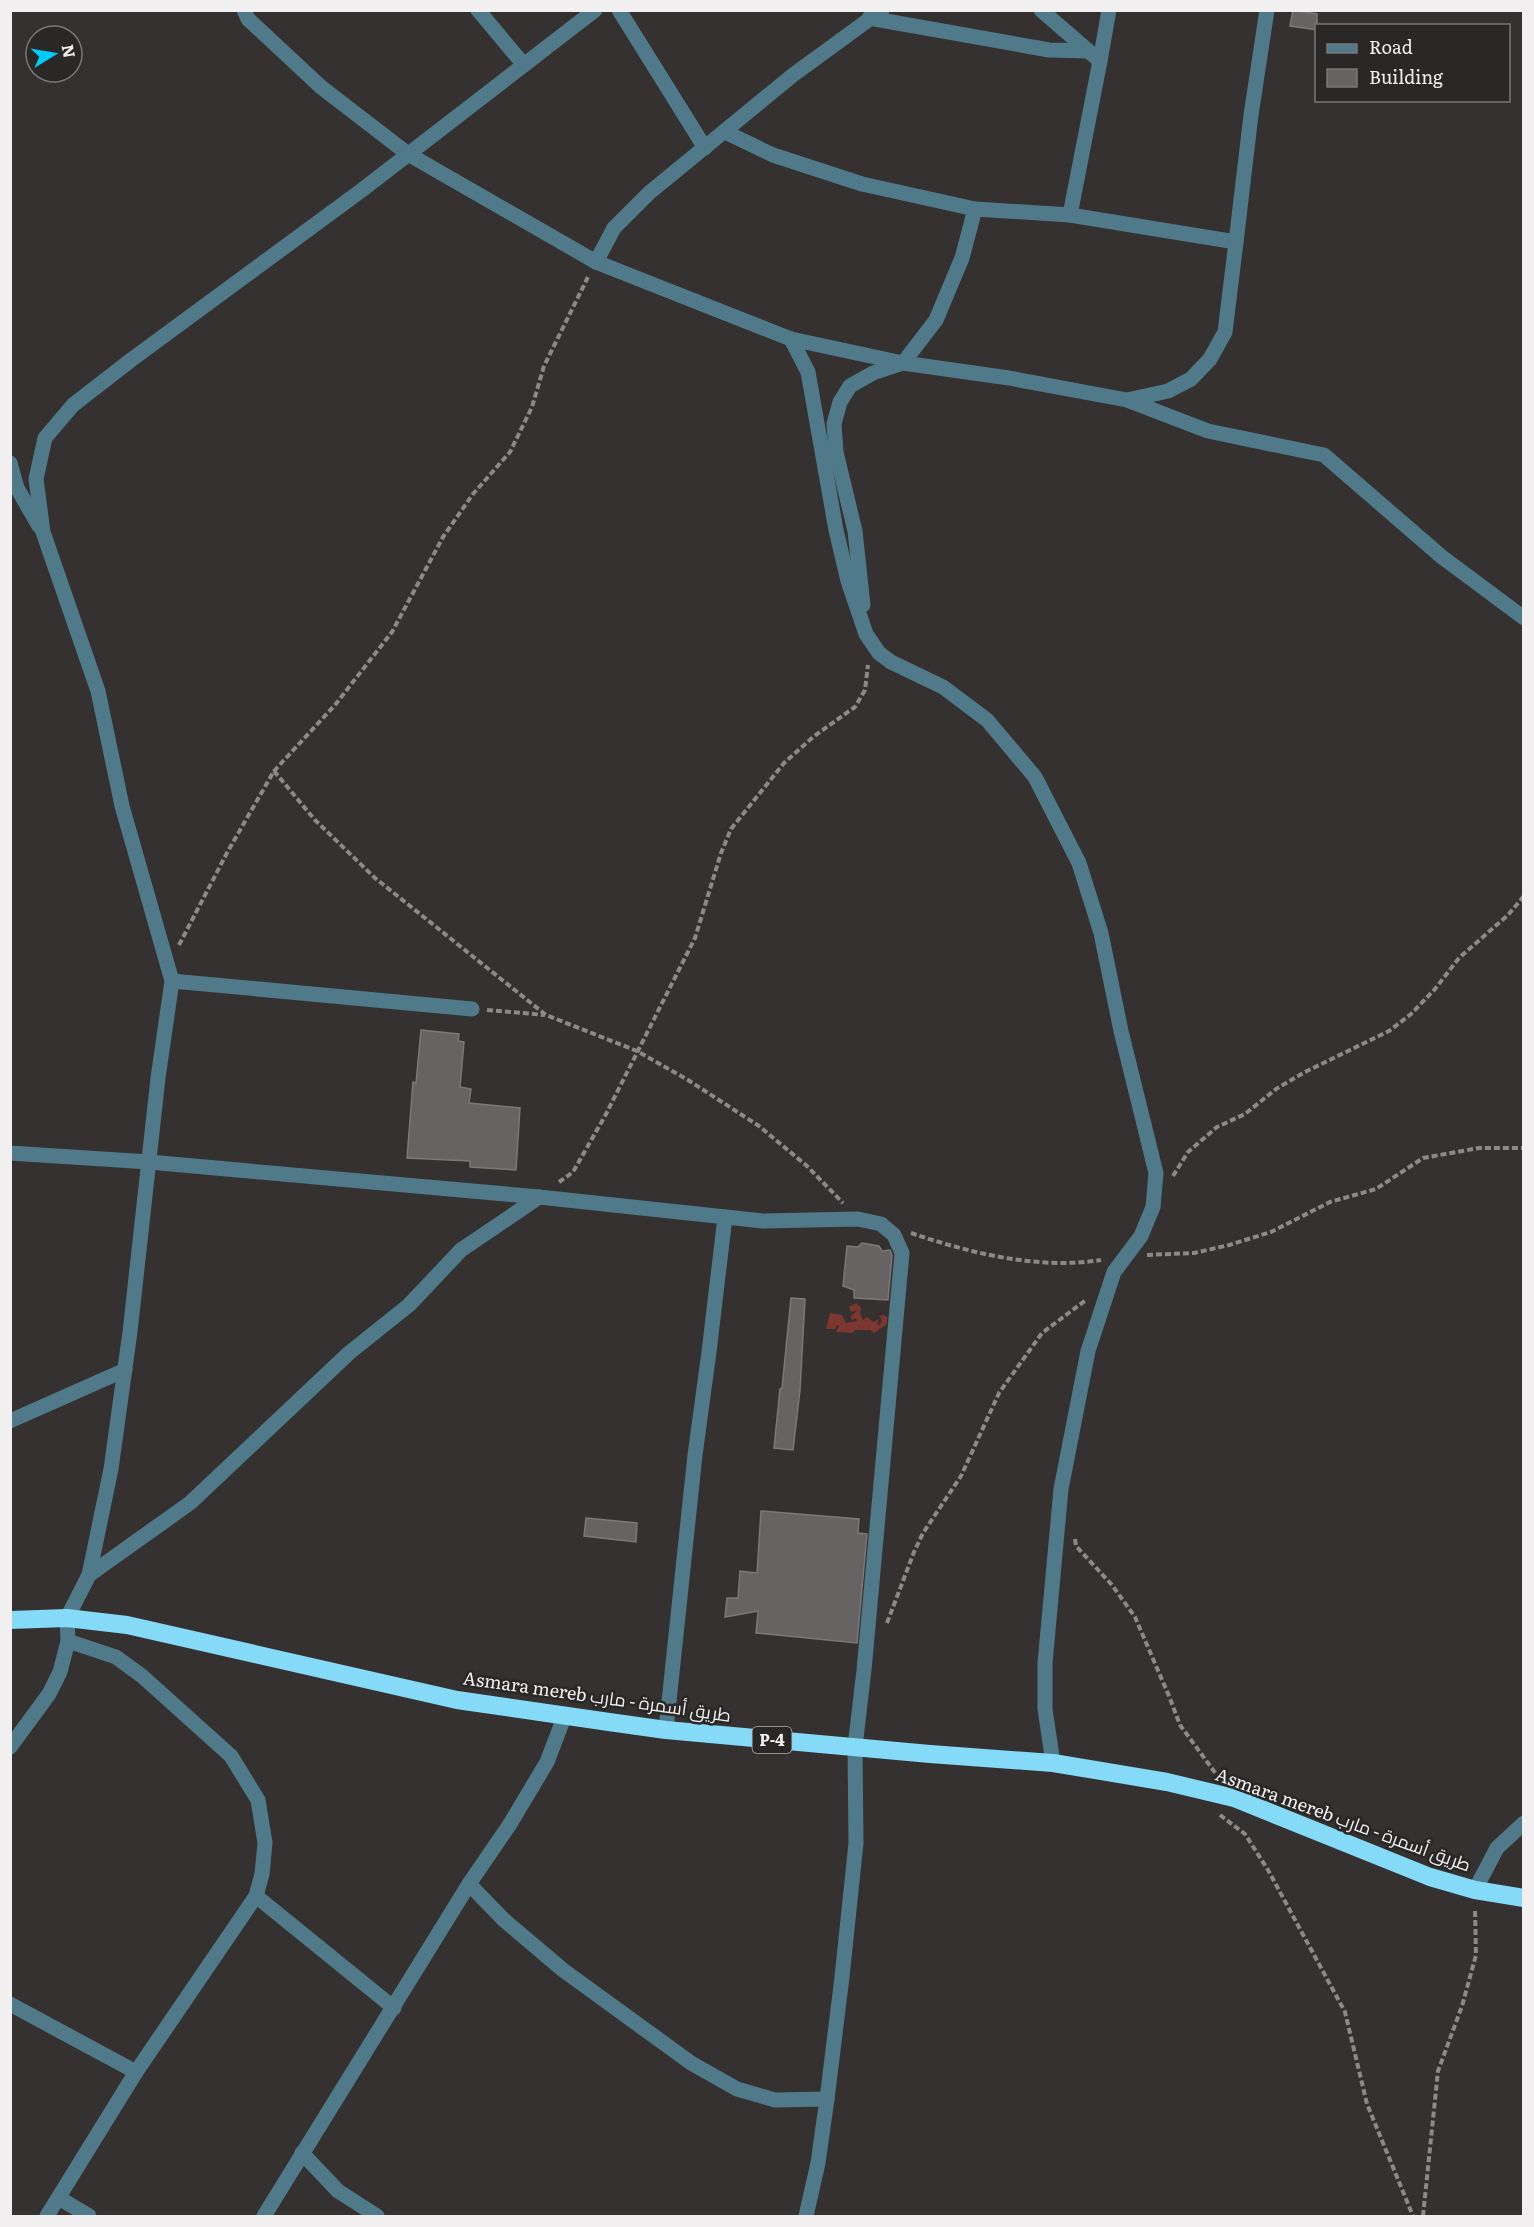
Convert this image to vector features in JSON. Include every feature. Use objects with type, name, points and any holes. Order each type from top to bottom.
[{"type":"highway","name":"Asmara mereb طريق أسمرة - مارب","points":[[10,1620],[67,1618],[127,1625],[457,1700],[666,1730],[855,1748],[1053,1763],[1167,1782],[1234,1798],[1430,1877],[1475,1890],[1524,1898]]},
{"type":"street","points":[[244,10],[248,20],[321,87],[408,154],[596,262],[791,339],[903,363],[1009,378],[1127,400],[1208,431],[1324,455],[1442,557],[1524,618]]},
{"type":"street","points":[[478,10],[524,65]]},
{"type":"street","points":[[43,532],[36,479],[45,438],[73,405],[408,154],[595,10]]},
{"type":"street","points":[[619,10],[705,148]]},
{"type":"street","points":[[1041,10],[1100,61]]},
{"type":"street","points":[[1070,215],[1109,10]]},
{"type":"street","points":[[1127,400],[1168,391],[1191,379],[1210,358],[1225,332],[1251,115],[1267,10]]},
{"type":"street","points":[[596,262],[614,228],[649,193],[793,75],[876,14],[1049,50],[1088,51]]},
{"type":"street","points":[[725,132],[773,155],[862,184],[975,209],[1070,215],[1236,242]]},
{"type":"street","points":[[866,634],[855,531],[836,452],[834,424],[840,402],[850,386],[873,373],[903,363],[936,320],[962,258],[975,209]]},
{"type":"street","points":[[791,339],[808,372],[836,530],[866,634],[879,653],[891,662],[944,687],[987,720],[1035,777],[1079,863],[1101,933],[1121,1031],[1156,1173],[1154,1206],[1141,1236],[1114,1272],[1088,1351],[1060,1489],[1045,1663],[1045,1709],[1053,1763]]},
{"type":"street","points":[[10,463],[17,488],[43,532],[98,691],[122,806],[170,974],[125,1370],[111,1468],[89,1575],[67,1618],[68,1641],[60,1672],[49,1694],[10,1747]]},
{"type":"street","points":[[170,974],[472,1009]]},
{"type":"street","points":[[10,1153],[149,1162],[539,1197],[764,1221],[858,1219],[881,1224],[894,1235],[902,1253],[855,1748],[856,1843],[827,2099],[818,2163],[806,2217]]},
{"type":"street","points":[[89,1575],[190,1503],[349,1353],[408,1305],[461,1250],[539,1197]]},
{"type":"street","points":[[666,1730],[695,1455],[710,1352],[725,1217]]},
{"type":"street","points":[[10,1421],[125,1370]]},
{"type":"street","points":[[47,2217],[136,2072],[256,1896],[262,1874],[265,1842],[258,1800],[231,1756],[142,1676],[116,1657],[68,1641]]},
{"type":"street","points":[[264,2217],[469,1884],[510,1824],[547,1762],[565,1715]]},
{"type":"street","points":[[1475,1890],[1497,1848],[1524,1823]]},
{"type":"street","points":[[469,1884],[504,1920],[563,1970],[691,2063],[737,2089],[775,2100],[827,2099]]},
{"type":"street","points":[[256,1896],[394,2008]]},
{"type":"street","points":[[10,2004],[136,2072]]},
{"type":"street","points":[[302,2153],[338,2191],[377,2217]]},
{"type":"street","points":[[59,2198],[89,2217]]},
{"type":"path","points":[[170,974],[228,852],[274,771],[335,705],[392,632],[443,537],[474,494],[510,452],[532,407],[544,366],[596,262]]},
{"type":"path","points":[[539,1197],[573,1172],[637,1051],[695,938],[720,853],[731,829],[784,763],[813,737],[855,707],[865,690],[868,671],[866,634]]},
{"type":"path","points":[[274,771],[315,820],[375,878],[546,1015]]},
{"type":"path","points":[[1171,1179],[1188,1152],[1216,1127],[1245,1114],[1275,1089],[1305,1072],[1389,1031],[1411,1014],[1435,989],[1459,958],[1508,915],[1524,896]]},
{"type":"path","points":[[472,1009],[546,1015],[637,1051],[688,1080],[759,1126],[807,1166],[858,1219]]},
{"type":"path","points":[[881,1224],[981,1254],[1048,1263],[1078,1264],[1125,1256],[1194,1253],[1271,1232],[1330,1202],[1376,1189],[1422,1158],[1479,1148],[1524,1148]]},
{"type":"path","points":[[885,1630],[923,1533],[961,1476],[999,1393],[1042,1333],[1090,1297]]},
{"type":"path","points":[[1073,1534],[1076,1546],[1112,1585],[1135,1617],[1180,1725],[1234,1798]]},
{"type":"path","points":[[1218,1813],[1245,1834],[1268,1870],[1346,2012],[1367,2104],[1413,2217]]},
{"type":"path","points":[[1422,2217],[1438,2071],[1462,2006],[1476,1955],[1475,1890]]},
{"type":"shaded area","points":[[856,1303],[861,1308],[860,1313],[863,1320],[867,1317],[873,1322],[879,1319],[877,1324],[880,1325],[882,1320],[879,1316],[884,1315],[887,1317],[887,1324],[874,1333],[870,1330],[855,1330],[853,1333],[836,1332],[839,1326],[837,1325],[835,1329],[826,1329],[830,1313],[842,1315],[846,1323],[857,1321],[856,1318],[852,1320],[850,1317],[858,1310],[851,1312],[849,1307]]},
{"type":"building","points":[[1293,10],[1317,14],[1315,30],[1290,26]]},
{"type":"building","points":[[421,1030],[459,1034],[458,1041],[464,1042],[460,1087],[471,1089],[469,1103],[520,1108],[516,1170],[470,1167],[470,1161],[407,1158],[413,1082],[416,1083]]},
{"type":"building","points":[[862,1243],[879,1246],[882,1251],[890,1250],[892,1255],[888,1300],[854,1298],[854,1290],[843,1286],[847,1246],[858,1247]]},
{"type":"building","points":[[791,1298],[805,1299],[800,1390],[793,1450],[774,1448]]},
{"type":"building","points":[[761,1511],[859,1519],[858,1533],[867,1534],[857,1643],[756,1633],[758,1611],[725,1617],[727,1598],[738,1598],[740,1571],[757,1573]]},
{"type":"building","points":[[586,1518],[637,1523],[636,1542],[584,1536]]}]
